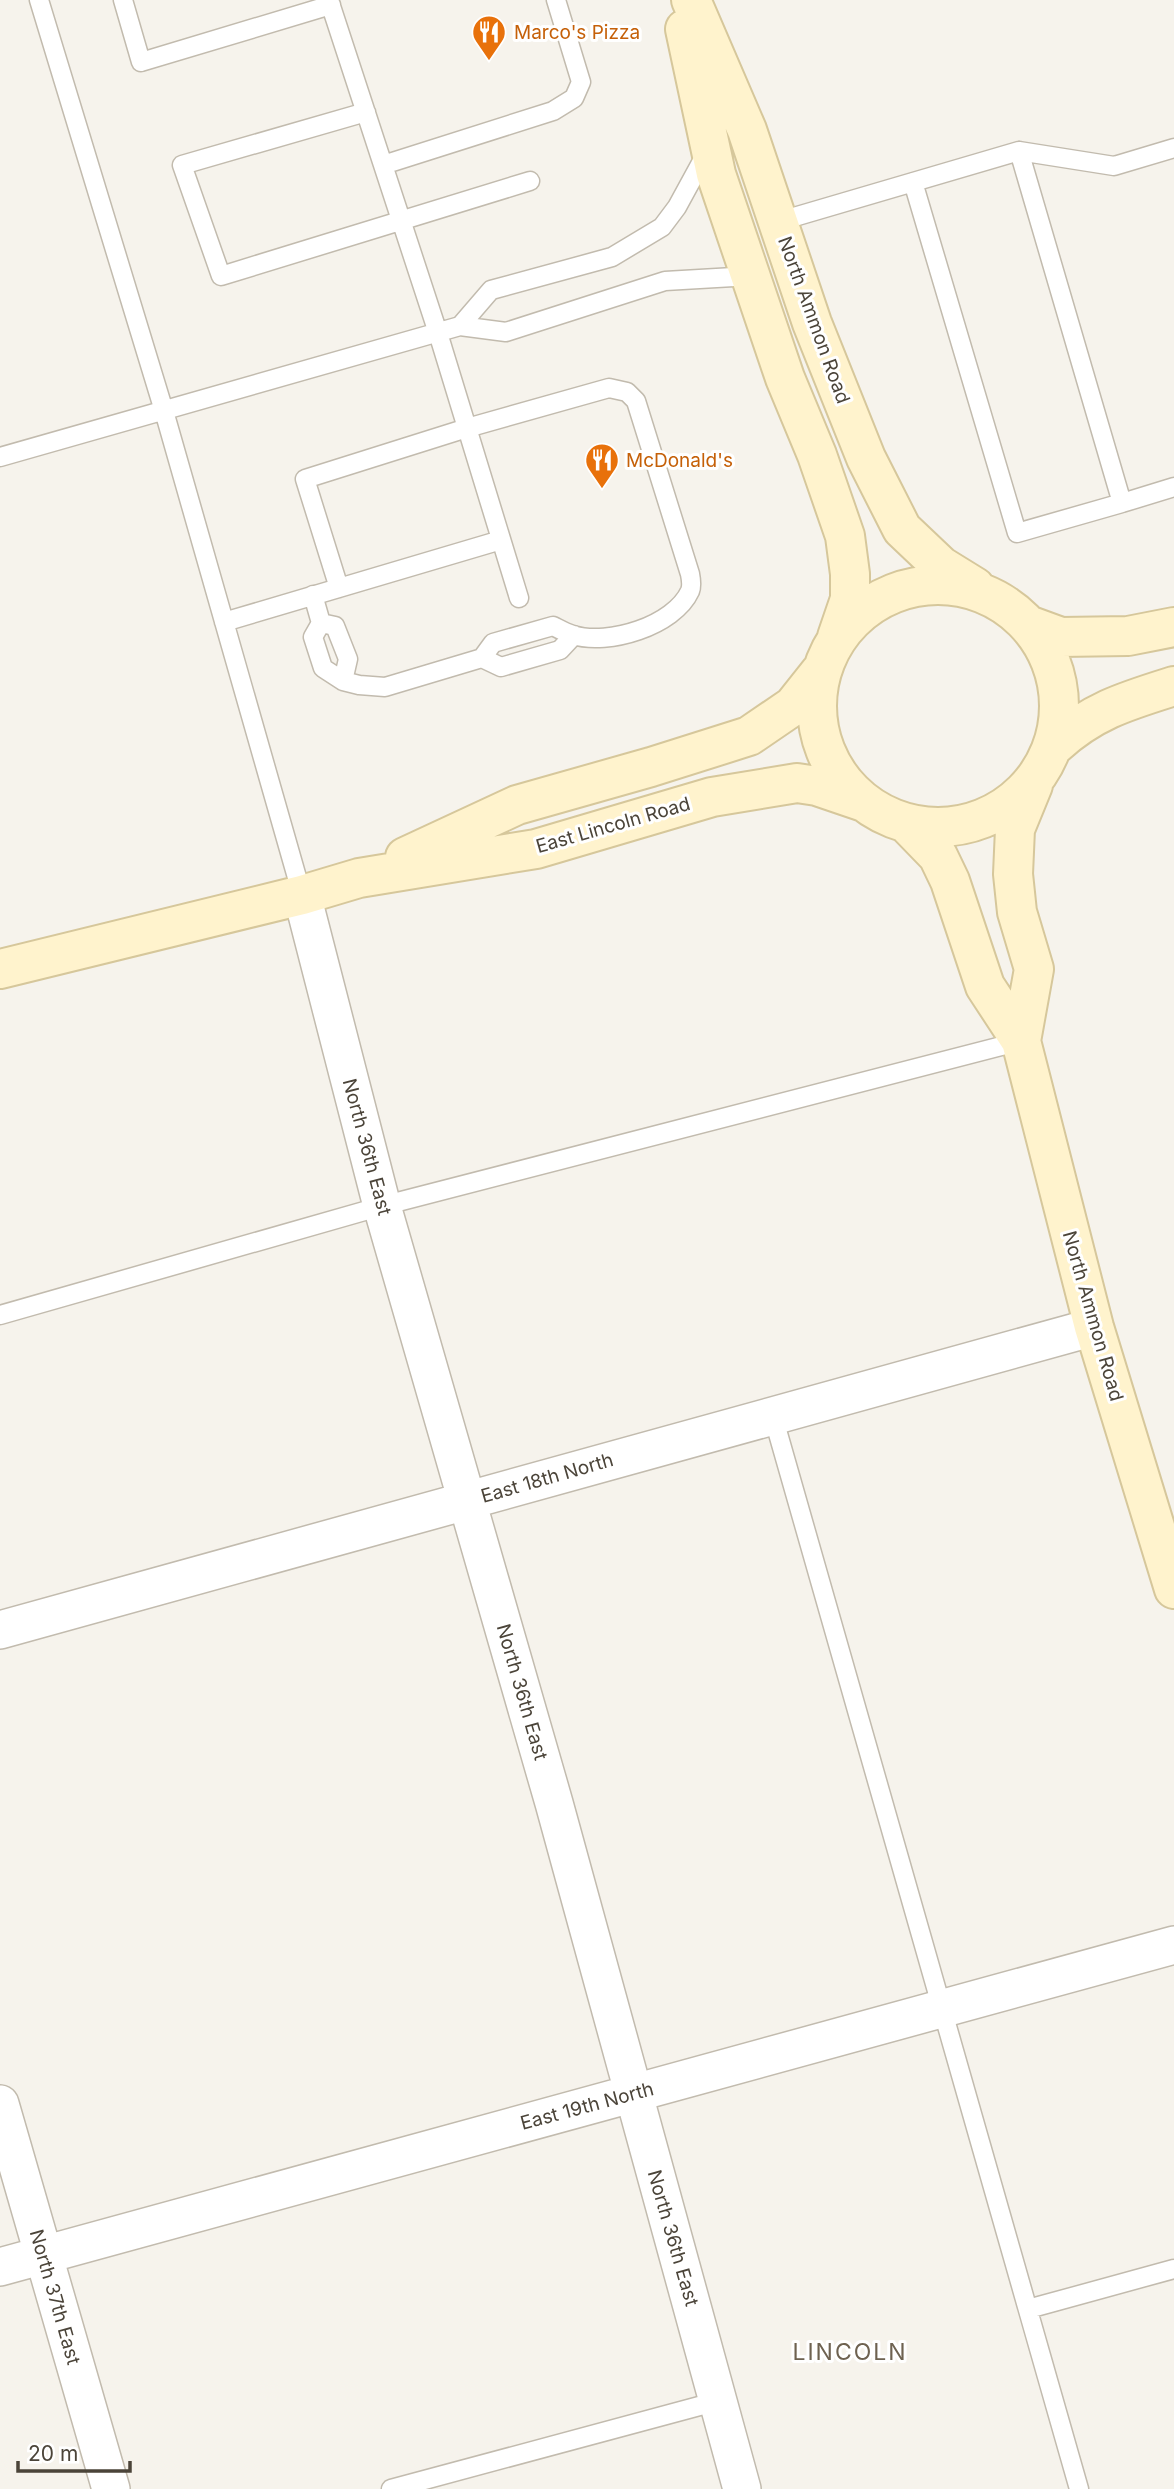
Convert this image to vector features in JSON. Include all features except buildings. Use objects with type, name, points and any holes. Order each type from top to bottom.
[{"type":"main road","points":[[679,0],[716,174],[785,378],[817,455],[845,536],[850,599],[820,672],[815,710],[824,752],[846,788],[880,814],[920,828],[963,827],[1002,810],[1034,782],[1044,768],[1055,745],[1061,703],[1054,665],[1031,626],[1007,606],[973,589],[935,584],[897,592],[863,610],[836,637]]},
{"type":"main road","name":"North Ammon Road","points":[[691,0],[747,130],[811,323],[861,446],[902,529],[941,566],[994,599]]},
{"type":"main road","points":[[1031,626],[1061,637],[1128,636],[1174,628]]},
{"type":"main road","name":"East Lincoln Road","points":[[359,878],[517,805],[749,736],[793,706],[820,672]]},
{"type":"main road","points":[[1055,745],[1075,726],[1099,712],[1174,685]]},
{"type":"main road","name":"North Ammon Road","points":[[1021,1041],[1034,969],[1017,912],[1013,874],[1015,829],[1034,782]]},
{"type":"main road","name":"East Lincoln Road","points":[[0,969],[302,895],[359,878],[536,849],[712,797],[797,783],[864,802]]},
{"type":"main road","name":"North Ammon Road","points":[[906,823],[938,856],[950,881],[985,986],[1021,1041],[1094,1327],[1172,1578]]},
{"type":"street","name":"North 36th East","points":[[302,895],[382,1206],[550,1790],[742,2489]]},
{"type":"street","name":"East 18th North","points":[[0,1630],[1094,1327]]},
{"type":"street","name":"East 19th North","points":[[0,2267],[1174,1945]]},
{"type":"street","name":"North 37th East","points":[[0,2104],[111,2489]]},
{"type":"lane","points":[[40,0],[164,411],[302,895]]},
{"type":"lane","points":[[123,0],[141,62],[330,2],[438,332],[519,598]]},
{"type":"lane","points":[[383,165],[552,111],[574,99],[581,82],[556,0]]},
{"type":"lane","points":[[366,113],[182,165],[221,276],[530,181]]},
{"type":"lane","points":[[460,326],[491,290],[611,257],[662,227],[677,206],[710,146]]},
{"type":"lane","points":[[778,222],[1019,151],[1114,166],[1174,148]]},
{"type":"lane","points":[[1019,151],[1122,503]]},
{"type":"lane","points":[[913,182],[1017,533],[1174,487]]},
{"type":"lane","points":[[0,457],[460,326],[506,332],[665,281],[751,276]]},
{"type":"lane","points":[[313,595],[321,623],[313,637],[323,668],[343,681],[385,687],[482,658],[493,643],[553,626],[574,635],[614,636],[642,629],[673,612],[691,589],[690,574],[636,401],[627,392],[609,388],[467,428],[305,479],[339,588]]},
{"type":"lane","points":[[224,622],[501,540]]},
{"type":"lane","points":[[321,623],[335,626],[348,659],[343,681]]},
{"type":"lane","points":[[482,658],[501,667],[560,650],[574,635]]},
{"type":"lane","points":[[0,1315],[382,1206],[1021,1041]]},
{"type":"lane","points":[[773,1416],[1079,2489]]},
{"type":"lane","points":[[1028,2309],[1174,2269]]},
{"type":"lane","points":[[391,2489],[718,2401]]},
{"type":"place","name":"Marco's Pizza","points":[[489,62]]},
{"type":"place","name":"McDonald's","points":[[602,490]]},
{"type":"district","name":"LINCOLN","points":[[850,2352]]}]
